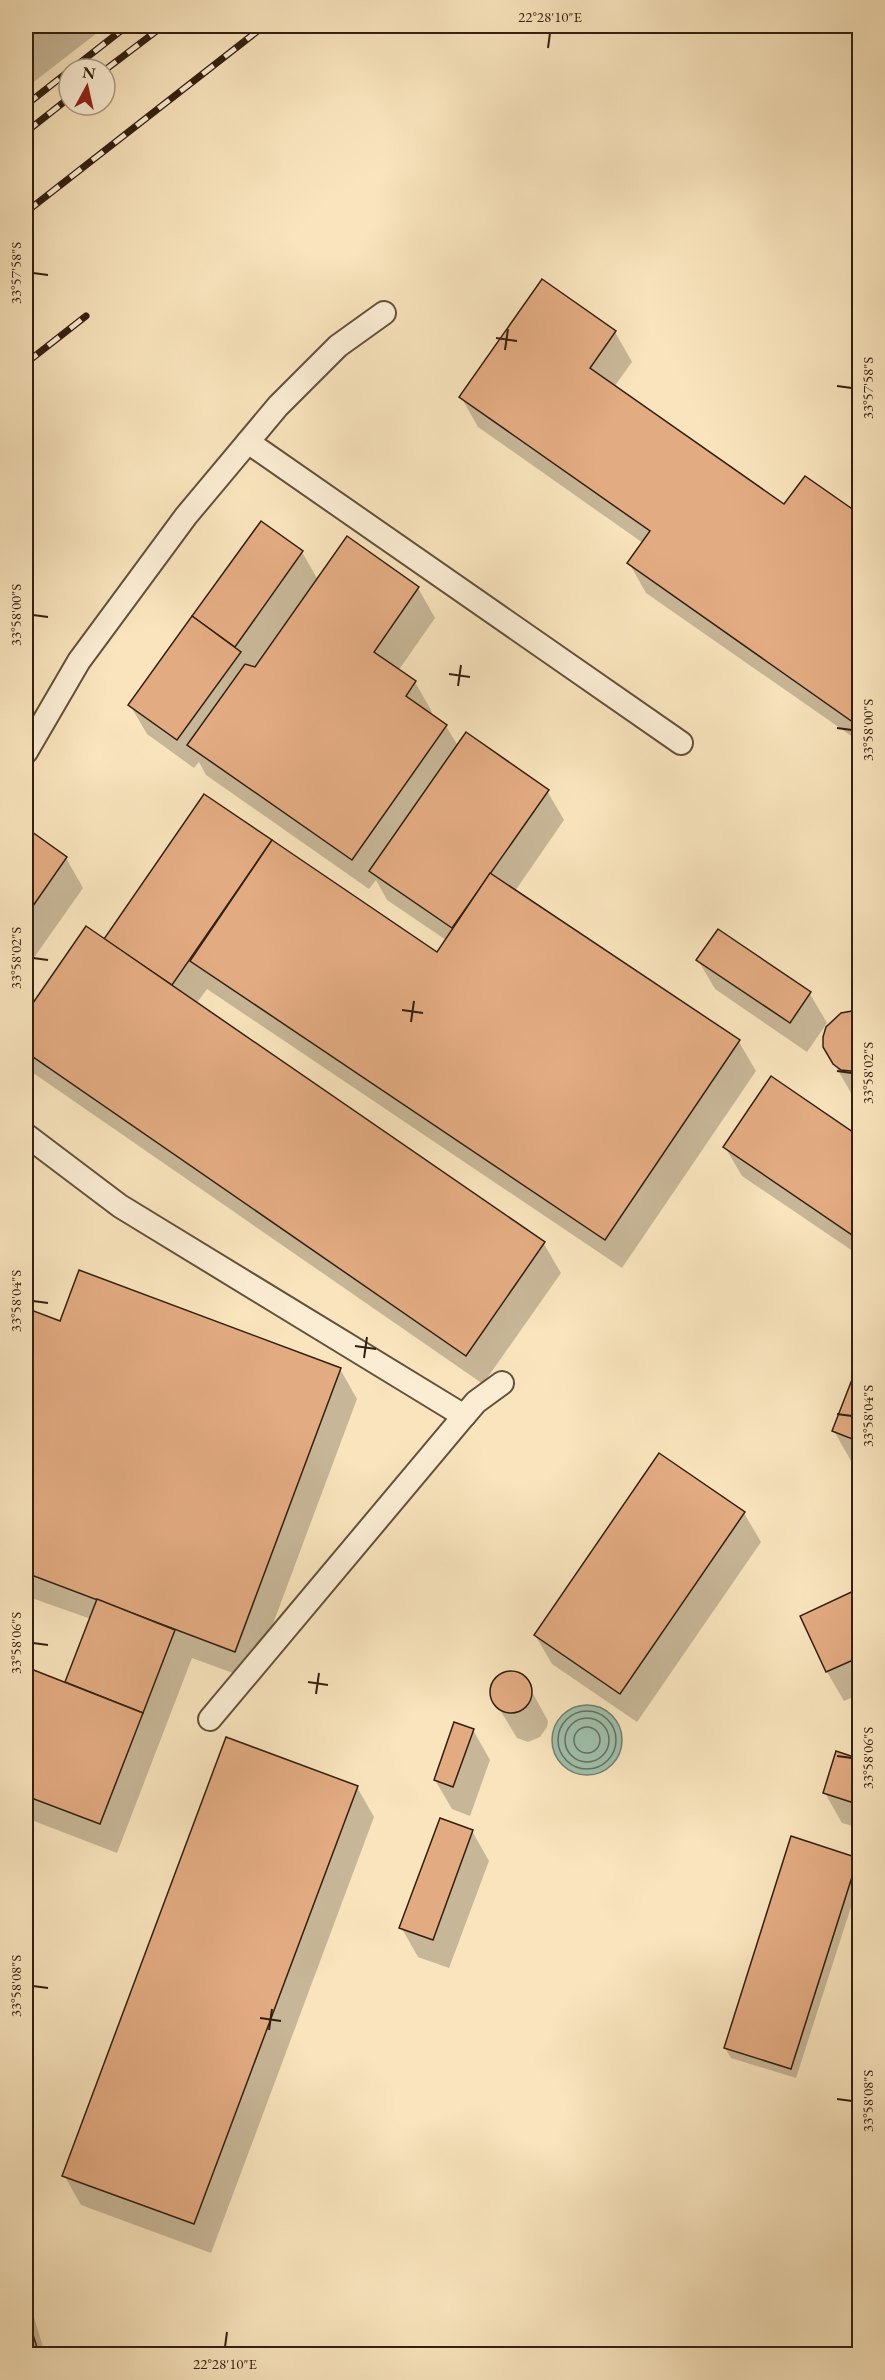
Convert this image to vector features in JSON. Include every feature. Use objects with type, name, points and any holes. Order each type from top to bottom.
[{"type":"lane","points":[[26,752],[79,661],[186,516],[278,406],[338,346],[384,313]]},
{"type":"lane","points":[[248,442],[681,743]]},
{"type":"lane","points":[[26,1135],[120,1206],[464,1416]]},
{"type":"lane","points":[[210,1719],[476,1402],[502,1383]]},
{"type":"water","points":[[580,1705],[594,1705],[607,1711],[616,1720],[622,1733],[620,1753],[612,1765],[594,1775],[580,1775],[567,1769],[558,1760],[552,1747],[552,1733],[558,1720],[567,1711]]},
{"type":"building","points":[[542,279],[616,331],[590,368],[784,504],[805,476],[851,508],[860,496],[860,721],[857,725],[627,563],[650,531],[459,397]]},
{"type":"building","points":[[261,521],[303,551],[235,647],[192,616]]},
{"type":"building","points":[[347,536],[419,587],[374,652],[416,681],[406,696],[447,725],[352,860],[187,745],[245,664],[255,667]]},
{"type":"building","points":[[192,616],[241,652],[177,740],[128,705]]},
{"type":"building","points":[[466,732],[549,790],[452,928],[369,871]]},
{"type":"building","points":[[204,794],[272,840],[172,985],[104,939]]},
{"type":"building","points":[[28,829],[67,857],[26,916],[26,832]]},
{"type":"building","points":[[272,840],[437,952],[490,873],[740,1040],[605,1240],[190,961]]},
{"type":"building","points":[[86,926],[545,1242],[466,1356],[26,1052],[26,1013]]},
{"type":"building","points":[[718,929],[811,992],[790,1023],[696,960]]},
{"type":"building","points":[[860,1011],[860,1072],[841,1070],[833,1064],[823,1047],[826,1027],[841,1013]]},
{"type":"building","points":[[771,1076],[860,1137],[858,1239],[723,1147]]},
{"type":"building","points":[[79,1270],[341,1368],[235,1652],[26,1573],[26,1308],[60,1321]]},
{"type":"building","points":[[860,1359],[860,1442],[832,1431]]},
{"type":"building","points":[[659,1453],[745,1512],[620,1694],[534,1635]]},
{"type":"building","points":[[860,1588],[860,1657],[826,1672],[800,1616]]},
{"type":"building","points":[[97,1599],[175,1630],[143,1713],[65,1682]]},
{"type":"building","points":[[26,1667],[143,1713],[100,1824],[26,1796]]},
{"type":"building","points":[[511,1671],[526,1677],[532,1692],[526,1707],[511,1713],[496,1707],[490,1692],[496,1677]]},
{"type":"building","points":[[454,1722],[474,1729],[453,1787],[434,1780]]},
{"type":"building","points":[[226,1737],[358,1786],[194,2224],[62,2176]]},
{"type":"building","points":[[836,1751],[860,1759],[860,1795],[857,1804],[823,1793]]},
{"type":"building","points":[[440,1818],[473,1830],[433,1940],[399,1928]]},
{"type":"building","points":[[791,1836],[858,1858],[791,2069],[724,2048]]},
{"type":"building","points":[[26,2312],[39,2354],[26,2354]]},
{"type":"railway","points":[[87,57],[127,26]]},
{"type":"railway","points":[[117,61],[163,26]]},
{"type":"railway","points":[[26,212],[264,26]]},
{"type":"railway","points":[[26,105],[57,80]]},
{"type":"railway","points":[[26,132],[57,107]]},
{"type":"railway","points":[[26,363],[86,316]]}]
